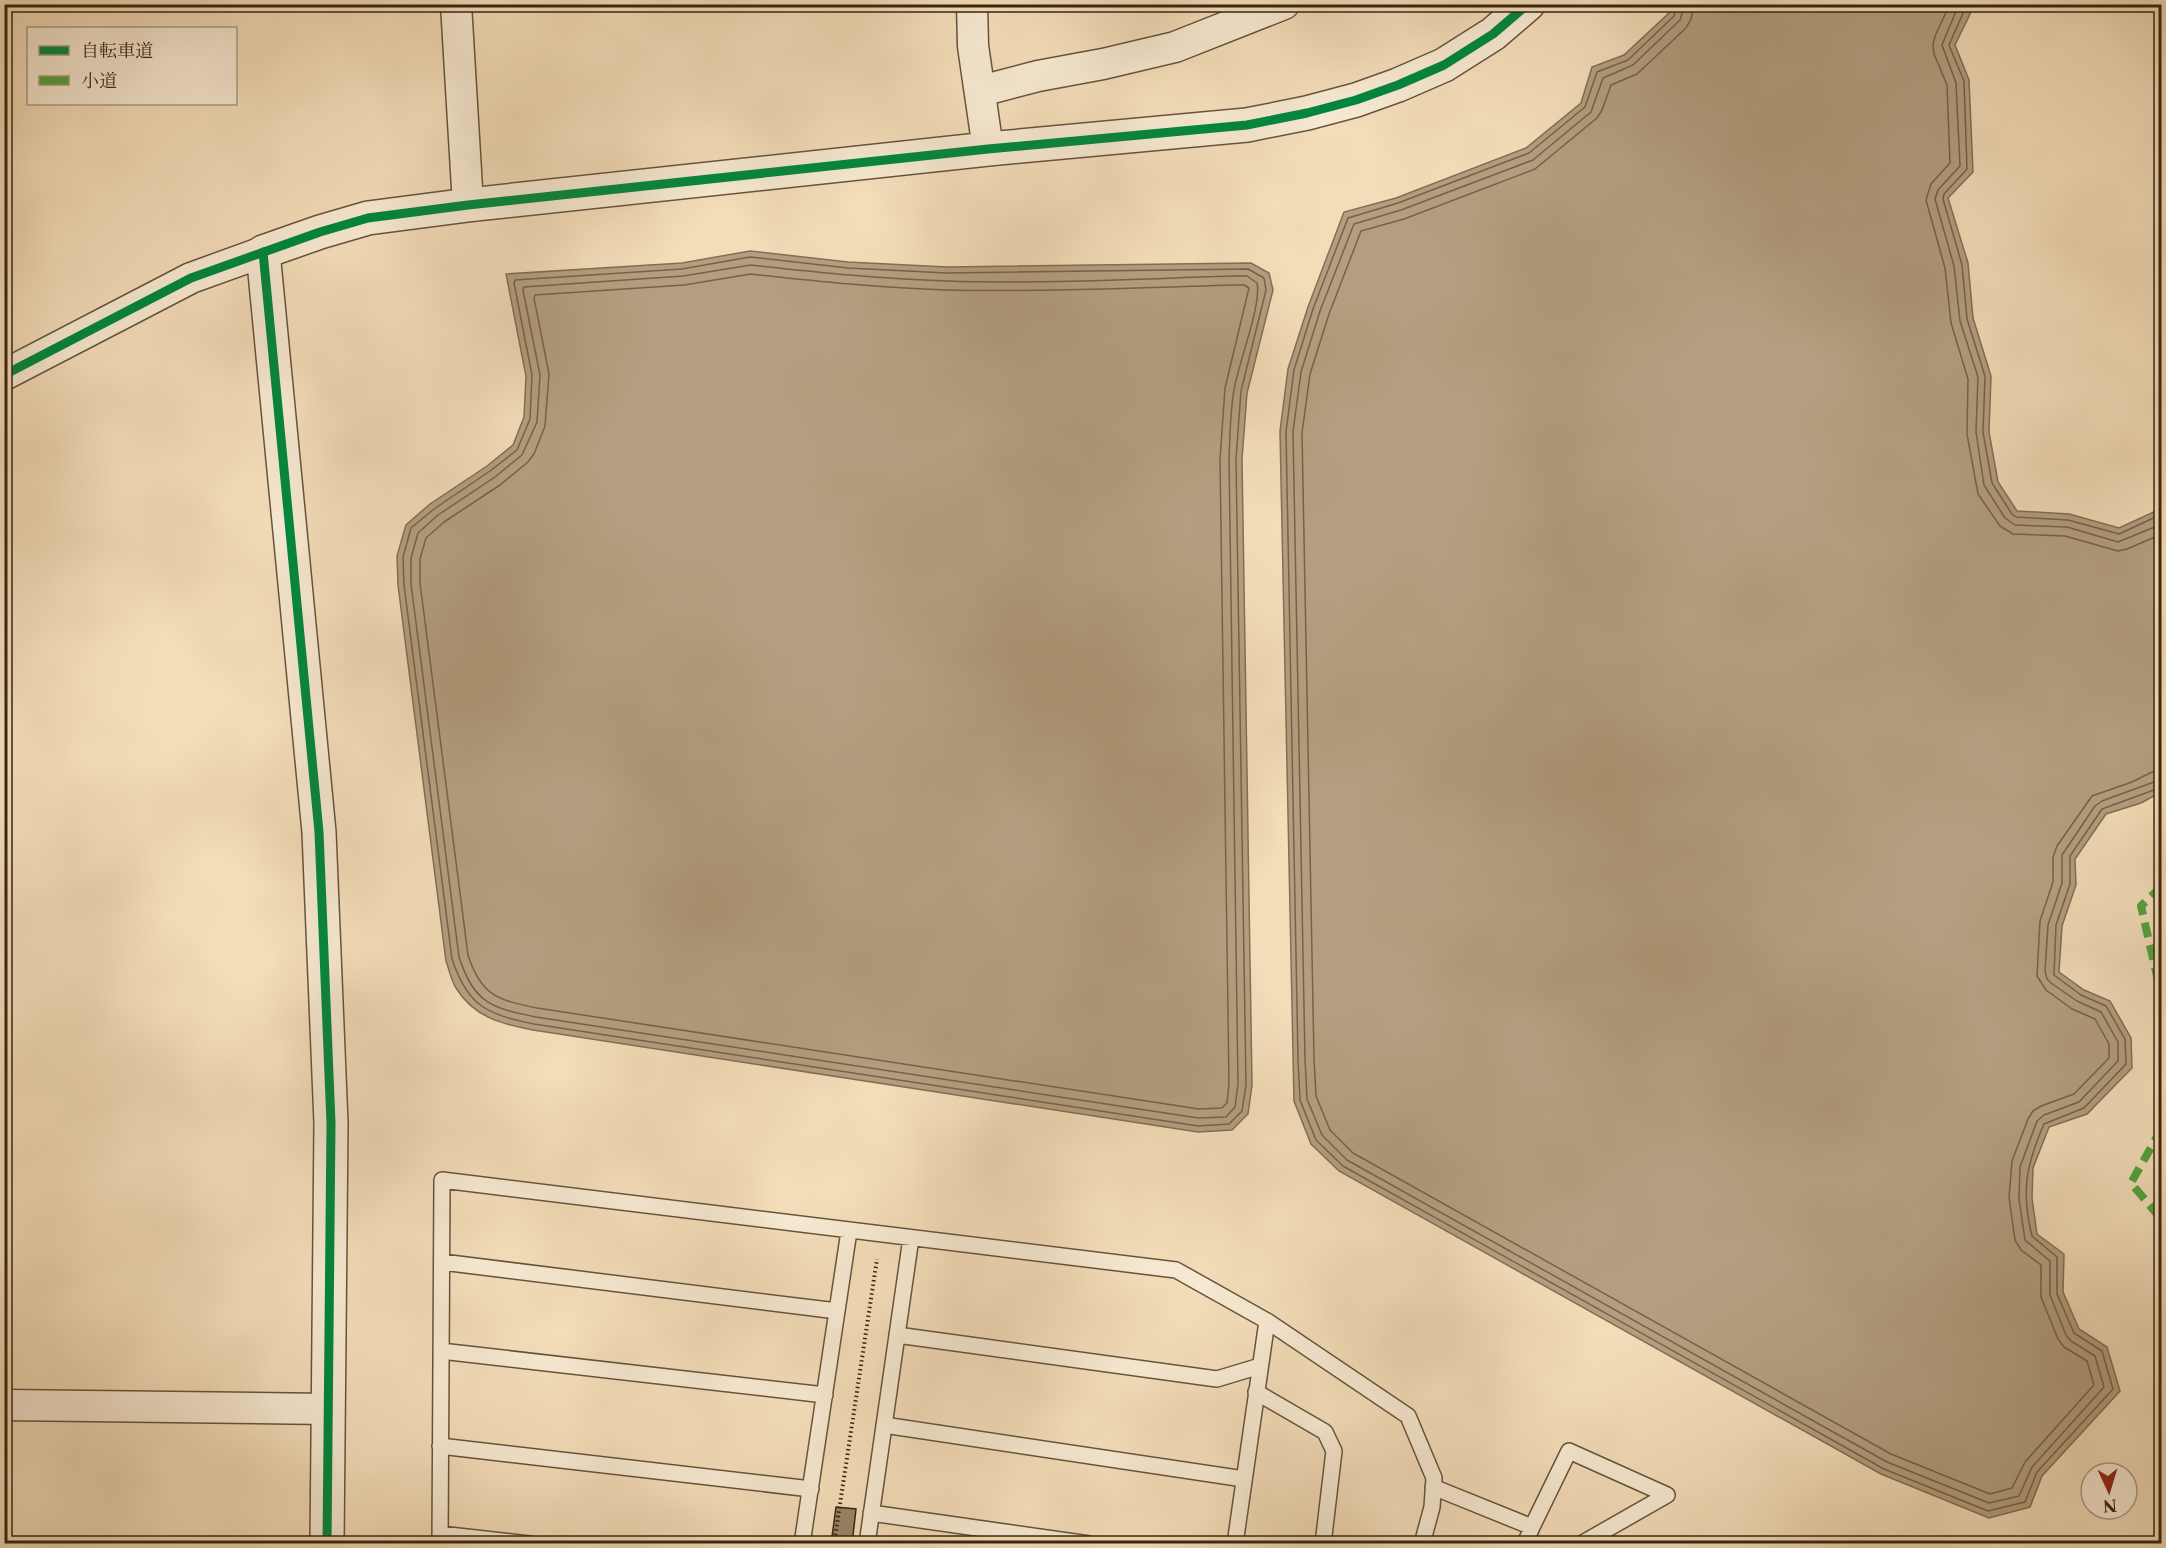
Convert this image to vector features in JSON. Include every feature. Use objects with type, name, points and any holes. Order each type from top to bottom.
[{"type":"street","points":[[456,4],[468,205]]},
{"type":"street","points":[[972,4],[973,46],[988,149]]},
{"type":"street","points":[[981,91],[1038,76],[1175,47],[1284,4]]},
{"type":"street","points":[[4,375],[191,279],[320,232],[368,218],[468,205],[988,149],[1247,125],[1347,103],[1398,85],[1444,65],[1493,34],[1528,4]]},
{"type":"street","points":[[263,252],[320,832],[331,1123],[327,1544]]},
{"type":"street","points":[[4,1405],[328,1409]]},
{"type":"lane","points":[[530,1544],[440,1539],[442,1180],[1176,1270],[1267,1321],[1408,1416],[1434,1478],[1432,1507],[1422,1544]]},
{"type":"lane","points":[[802,1544],[849,1231]]},
{"type":"lane","points":[[867,1544],[911,1238]]},
{"type":"lane","points":[[442,1262],[837,1311]]},
{"type":"lane","points":[[1234,1544],[1267,1321]]},
{"type":"lane","points":[[897,1335],[1217,1379],[1260,1366]]},
{"type":"lane","points":[[441,1351],[825,1395]]},
{"type":"lane","points":[[1257,1392],[1325,1432],[1334,1451],[1323,1544]]},
{"type":"lane","points":[[884,1425],[1244,1479]]},
{"type":"lane","points":[[440,1446],[811,1489]]},
{"type":"lane","points":[[1525,1544],[1569,1451],[1667,1495],[1581,1544]]},
{"type":"lane","points":[[1433,1487],[1532,1527]]},
{"type":"lane","points":[[871,1513],[1089,1544]]},
{"type":"path","points":[[834,1544],[878,1251]]},
{"type":"water","points":[[1672,5],[1972,5],[1973,8],[1955,45],[1969,80],[1973,172],[1948,198],[1968,263],[1973,318],[1991,376],[1989,432],[1998,482],[2017,511],[2069,514],[2119,528],[2156,511],[2160,465],[2159,328],[2161,327],[2161,792],[2141,803],[2106,814],[2075,859],[2076,885],[2062,926],[2059,972],[2084,990],[2110,1001],[2131,1038],[2132,1068],[2087,1114],[2049,1127],[2033,1168],[2032,1198],[2037,1234],[2064,1254],[2063,1292],[2079,1329],[2107,1347],[2120,1391],[2042,1476],[2030,1507],[1989,1518],[1881,1474],[1339,1171],[1311,1144],[1294,1101],[1280,431],[1288,369],[1308,307],[1344,212],[1396,198],[1526,148],[1581,103],[1592,67],[1624,55],[1670,12]]},
{"type":"water","points":[[750,251],[848,262],[947,267],[1251,263],[1269,273],[1273,290],[1247,393],[1242,459],[1252,1085],[1248,1114],[1232,1130],[1198,1132],[533,1030],[489,1018],[471,1006],[454,985],[446,961],[398,585],[397,556],[406,525],[430,504],[487,466],[513,445],[524,417],[526,376],[506,274],[682,263]]},
{"type":"building","points":[[836,1507],[856,1509],[852,1544],[831,1544]]},
{"type":"marked path","points":[[2162,886],[2141,906],[2162,998]]},
{"type":"marked path","points":[[2162,1128],[2131,1183],[2162,1220]]},
{"type":"cycle path","points":[[4,375],[191,278],[320,232],[368,218],[468,205],[988,149],[1247,125],[1307,113],[1356,100],[1398,85],[1444,65],[1493,34],[1528,4]]},
{"type":"cycle path","points":[[263,252],[319,832],[331,1123],[327,1544]]}]
